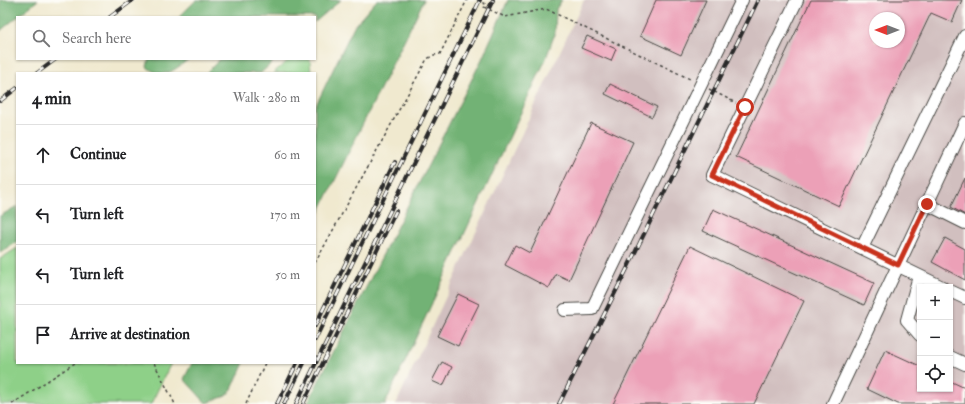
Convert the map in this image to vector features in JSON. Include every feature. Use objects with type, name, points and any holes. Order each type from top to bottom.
[{"type":"lane","points":[[565,310],[592,309],[742,0]]},
{"type":"lane","points":[[797,0],[712,175],[936,284]]},
{"type":"lane","points":[[862,248],[965,36]]},
{"type":"lane","points":[[833,404],[965,123]]},
{"type":"lane","points":[[927,204],[965,223]]},
{"type":"lane","points":[[917,332],[907,320],[919,276]]},
{"type":"lane","points":[[953,292],[965,298]]},
{"type":"lane","points":[[953,358],[965,364]]},
{"type":"path","points":[[316,261],[427,60],[434,55],[440,54],[467,0]]},
{"type":"path","points":[[477,0],[485,4],[484,7],[505,17],[546,9],[745,107]]},
{"type":"path","points":[[12,404],[73,364]]},
{"type":"path","points":[[155,364],[175,404]]},
{"type":"path","points":[[246,404],[265,364]]},
{"type":"shaded area","points":[[584,0],[965,0],[965,404],[396,404]]},
{"type":"green space","points":[[0,0],[38,0],[18,16],[16,16],[16,18],[0,31]]},
{"type":"green space","points":[[196,0],[341,0],[316,21],[316,16],[180,16]]},
{"type":"green space","points":[[377,0],[424,0],[316,219],[316,105],[354,26]]},
{"type":"green space","points":[[508,0],[562,0],[556,9],[555,33],[545,61],[385,404],[307,404],[482,59]]},
{"type":"green space","points":[[149,60],[188,60],[169,72],[156,72],[147,67]]},
{"type":"green space","points":[[219,60],[275,60],[262,72],[207,72]]},
{"type":"green space","points":[[289,60],[310,60],[311,72],[274,72]]},
{"type":"green space","points":[[16,207],[16,243],[0,253],[0,216]]},
{"type":"green space","points":[[16,249],[16,364],[171,364],[151,404],[0,404],[0,259]]},
{"type":"green space","points":[[192,364],[244,364],[232,389],[226,396],[206,403],[184,379]]},
{"type":"building","points":[[656,0],[706,0],[681,55],[640,36]]},
{"type":"building","points":[[811,0],[962,0],[952,22],[931,13],[839,206],[736,157]]},
{"type":"building","points":[[587,36],[616,49],[611,61],[581,48]]},
{"type":"building","points":[[610,84],[657,107],[652,117],[605,94]]},
{"type":"building","points":[[591,123],[633,142],[569,280],[556,274],[549,288],[505,265],[515,245],[530,253]]},
{"type":"building","points":[[965,178],[965,215],[951,207]]},
{"type":"building","points":[[713,209],[874,283],[864,305],[703,231]]},
{"type":"building","points":[[945,238],[965,249],[965,280],[932,262]]},
{"type":"building","points":[[690,246],[804,301],[754,404],[613,404]]},
{"type":"building","points":[[458,294],[479,304],[458,346],[437,336]]},
{"type":"building","points":[[885,350],[917,365],[917,392],[953,392],[953,382],[965,388],[965,404],[898,404],[867,389]]},
{"type":"building","points":[[442,362],[452,367],[443,386],[432,381]]},
{"type":"railway","points":[[111,16],[133,0]]},
{"type":"railway","points":[[316,338],[480,0]]},
{"type":"railway","points":[[316,363],[493,0]]},
{"type":"railway","points":[[559,404],[628,267],[758,0]]},
{"type":"railway","points":[[38,72],[55,60]]},
{"type":"railway","points":[[0,101],[16,89]]},
{"type":"railway","points":[[316,324],[395,162]]},
{"type":"railway","points":[[303,404],[396,211]]},
{"type":"railway","points":[[277,404],[297,364]]},
{"type":"railway","points":[[284,404],[304,364]]},
{"type":"railway","points":[[296,404],[316,364]]},
{"type":"route","points":[[745,107],[712,175],[898,265],[927,204]]}]
